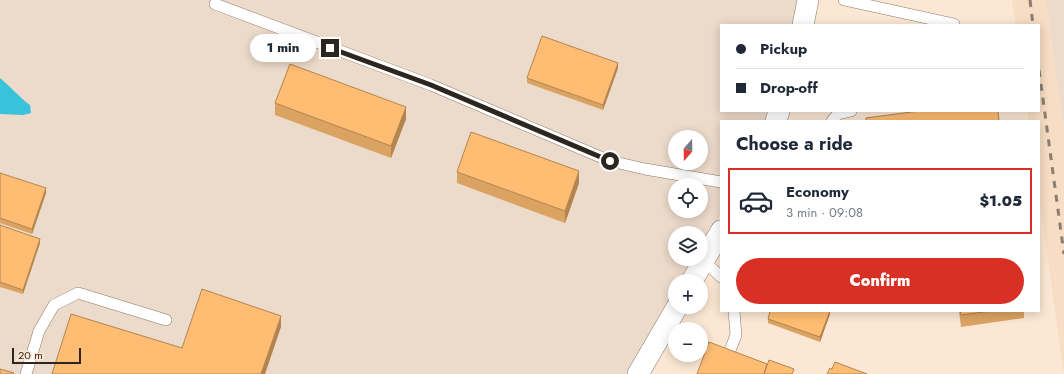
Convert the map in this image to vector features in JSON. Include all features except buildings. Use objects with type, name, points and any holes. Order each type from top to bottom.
[{"type":"street","points":[[803,24],[808,0]]},
{"type":"street","points":[[708,254],[720,233]]},
{"type":"street","points":[[638,374],[673,314]]},
{"type":"lane","points":[[844,0],[954,24]]},
{"type":"lane","points":[[215,4],[431,85],[610,161],[645,169],[720,182]]},
{"type":"lane","points":[[835,115],[847,112]]},
{"type":"lane","points":[[708,265],[720,276]]},
{"type":"lane","points":[[26,374],[39,331],[54,305],[78,293],[166,320]]},
{"type":"lane","points":[[721,374],[736,335],[734,312]]},
{"type":"shaded area","points":[[0,0],[799,0],[794,24],[720,24],[720,112],[772,112],[769,120],[720,120],[720,216],[708,239],[708,226],[668,226],[668,266],[694,266],[690,274],[668,274],[669,314],[637,374],[0,374]]},
{"type":"shaded area","points":[[1012,0],[1046,0],[1064,131],[1064,374],[1040,204],[1040,120],[1029,120],[1027,112],[1040,112],[1040,24],[1016,24]]},
{"type":"shaded area","points":[[1046,0],[1064,0],[1064,131]]},
{"type":"water","points":[[0,78],[30,105],[31,113],[23,115],[0,114]]},
{"type":"railway","points":[[1030,0],[1033,24]]},
{"type":"railway","points":[[1040,77],[1064,254]]},
{"type":"route","points":[[330,48],[431,85],[610,161]]}]
